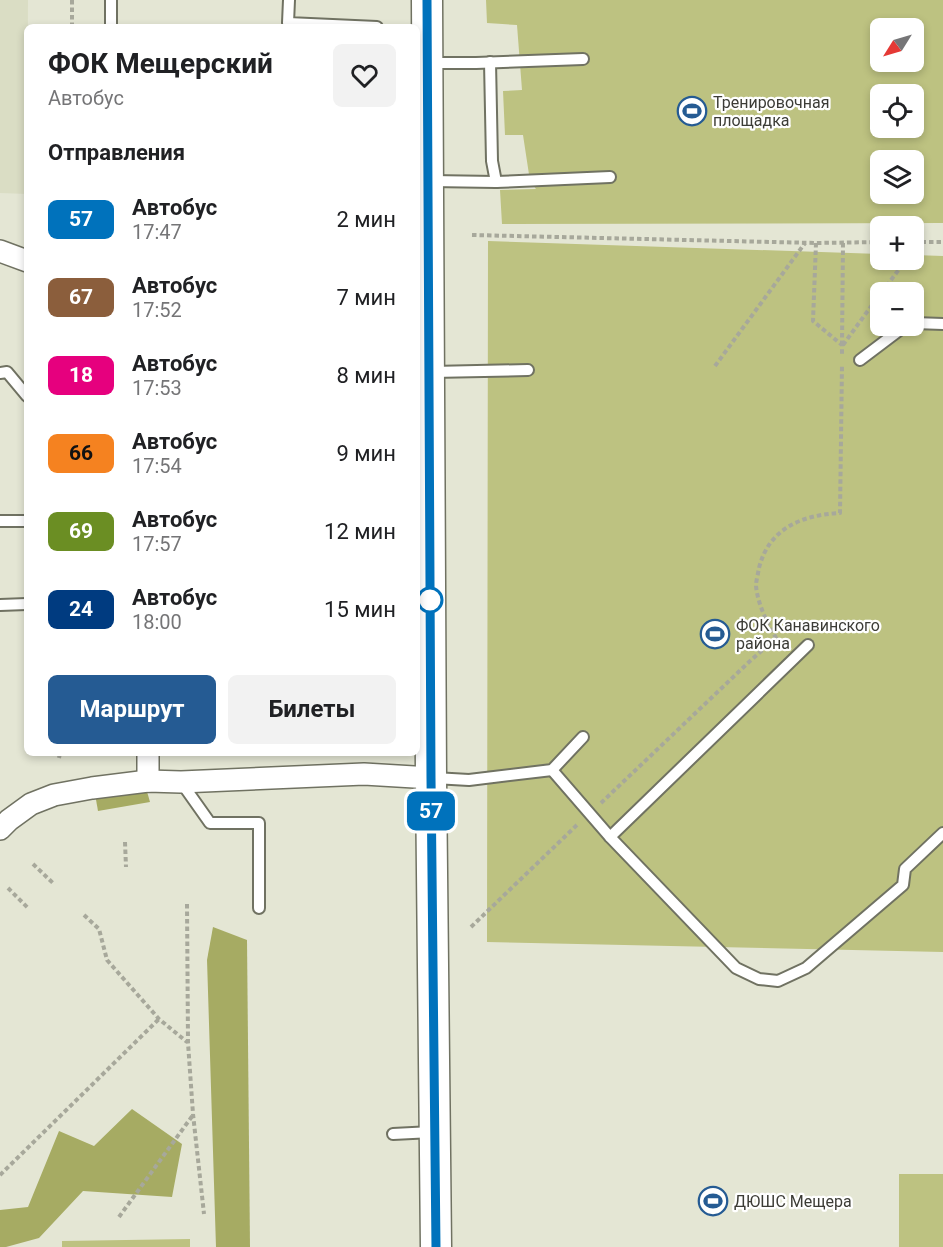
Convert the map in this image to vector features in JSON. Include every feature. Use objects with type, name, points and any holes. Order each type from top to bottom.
[{"type":"main road","points":[[427,0],[422,63],[428,181],[422,258],[428,372],[436,1247]]},
{"type":"street","points":[[0,251],[24,260]]},
{"type":"street","points":[[148,756],[148,781]]},
{"type":"street","points":[[0,829],[31,804],[54,795],[148,781],[181,782],[364,774],[431,778]]},
{"type":"lane","points":[[111,0],[111,24]]},
{"type":"lane","points":[[289,0],[288,23],[310,24]]},
{"type":"lane","points":[[422,63],[583,58]]},
{"type":"lane","points":[[490,62],[492,161],[496,182]]},
{"type":"lane","points":[[428,181],[496,182],[610,177]]},
{"type":"lane","points":[[924,323],[943,324]]},
{"type":"lane","points":[[860,360],[892,336]]},
{"type":"lane","points":[[428,372],[528,370]]},
{"type":"lane","points":[[0,373],[7,372],[24,392]]},
{"type":"lane","points":[[0,521],[24,521]]},
{"type":"lane","points":[[0,605],[24,604]]},
{"type":"lane","points":[[610,837],[808,645]]},
{"type":"lane","points":[[431,778],[469,780],[552,770],[582,737]]},
{"type":"lane","points":[[552,770],[610,837],[736,968],[759,979],[778,981],[806,969],[903,885],[905,869],[943,833]]},
{"type":"lane","points":[[181,782],[210,823],[259,823],[259,908]]},
{"type":"lane","points":[[393,1134],[435,1132]]},
{"type":"path","points":[[72,0],[72,24]]},
{"type":"path","points":[[472,235],[805,243],[870,242]]},
{"type":"path","points":[[924,242],[943,242]]},
{"type":"path","points":[[715,366],[805,243]]},
{"type":"path","points":[[816,243],[813,321],[842,345]]},
{"type":"path","points":[[471,927],[776,638],[763,615],[756,584],[761,560],[775,536],[796,522],[819,514],[840,513],[843,243]]},
{"type":"path","points":[[889,282],[898,270]]},
{"type":"path","points":[[842,345],[870,308]]},
{"type":"path","points":[[125,842],[126,867]]},
{"type":"path","points":[[33,864],[54,884]]},
{"type":"path","points":[[8,888],[28,908]]},
{"type":"path","points":[[187,904],[188,1043],[204,1214]]},
{"type":"path","points":[[84,915],[99,929],[107,960],[159,1019],[188,1043]]},
{"type":"path","points":[[0,1175],[159,1019]]},
{"type":"path","points":[[119,1218],[193,1114]]},
{"type":"shaded area","points":[[0,0],[28,0],[28,24],[24,24],[24,194],[0,193]]},
{"type":"green space","name":"Тренировочная площадка","points":[[486,0],[943,0],[943,223],[924,223],[924,216],[870,216],[870,223],[502,224],[500,190],[536,189],[530,181],[523,135],[505,135],[503,91],[522,90],[517,25],[487,23]]},
{"type":"green space","name":"ФОК Канавинского района","points":[[488,241],[870,254],[870,270],[924,270],[924,255],[943,256],[943,952],[487,942]]},
{"type":"green space","points":[[146,788],[150,802],[98,811],[95,794]]},
{"type":"green space","points":[[213,927],[247,940],[250,1247],[216,1247],[207,960]]},
{"type":"green space","points":[[132,1109],[182,1144],[172,1197],[83,1191],[39,1238],[0,1247],[0,1210],[28,1207],[59,1131],[94,1146]]},
{"type":"green space","points":[[899,1174],[943,1174],[943,1247],[899,1247]]},
{"type":"green space","points":[[190,1239],[190,1247],[62,1247],[62,1241]]},
{"type":"bus line","name":"57","points":[[427,0],[436,1247]]},
{"type":"place","name":"Тренировочная площадка","points":[[692,111]]},
{"type":"place","name":"ФОК Канавинского района","points":[[715,634]]},
{"type":"place","name":"ДЮШС Мещера","points":[[713,1201]]}]
